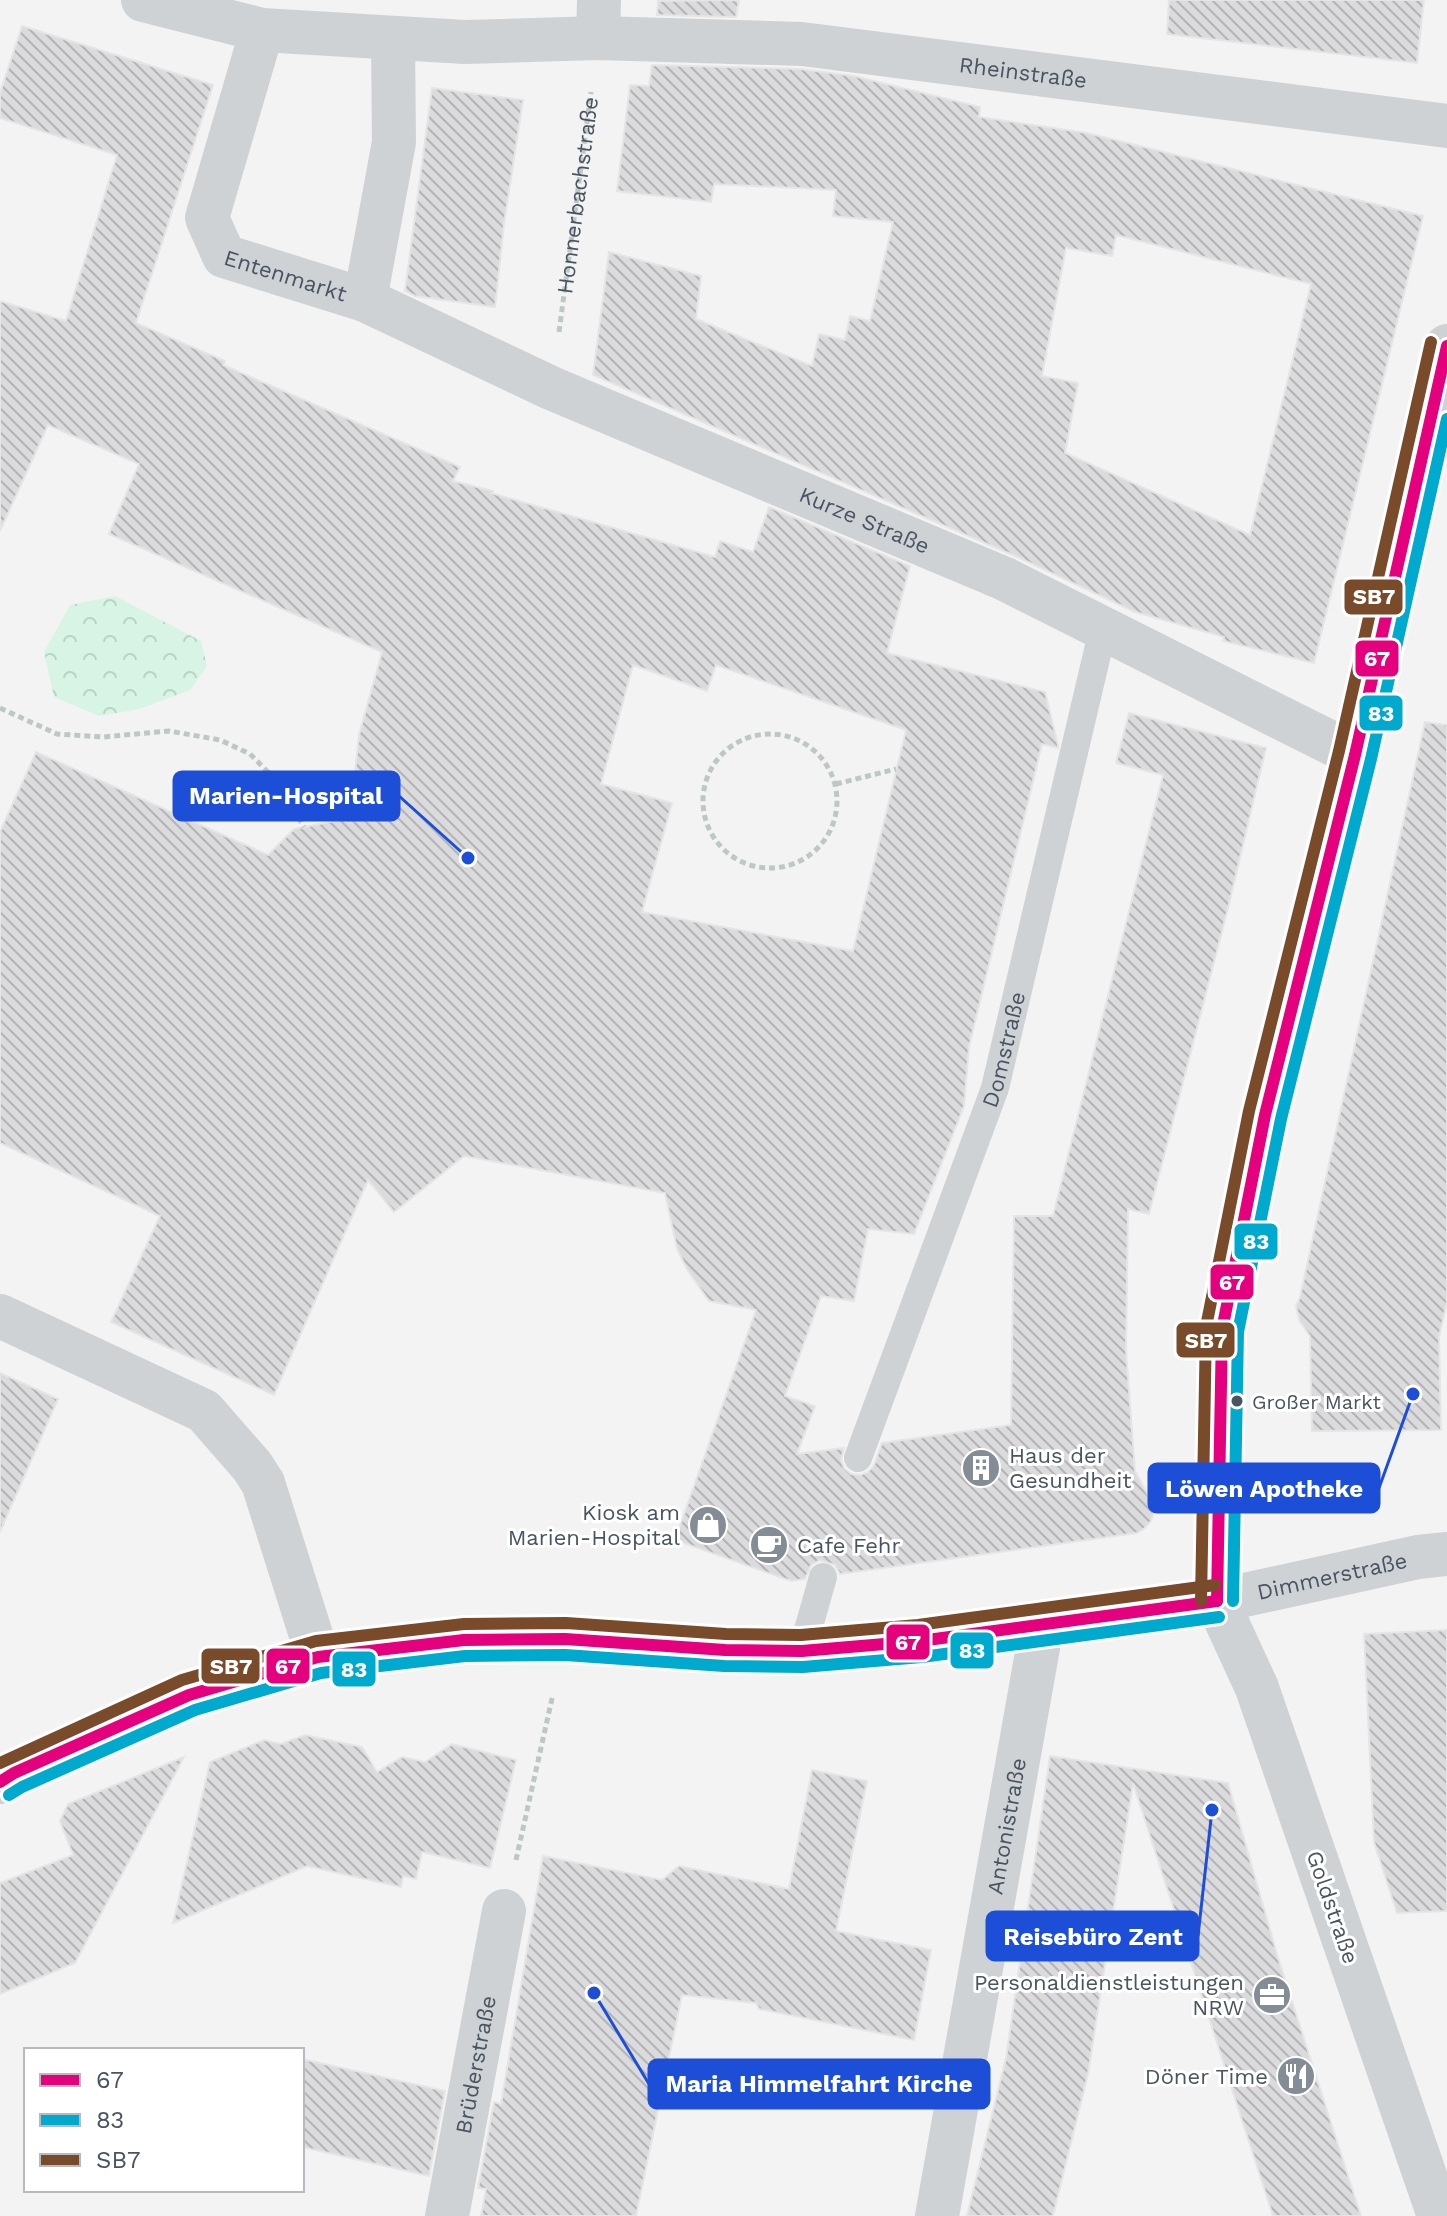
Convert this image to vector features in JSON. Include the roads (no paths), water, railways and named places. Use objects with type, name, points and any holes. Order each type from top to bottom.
[{"type":"street","points":[[143,0],[262,30],[465,42],[599,19]]},
{"type":"street","name":"Rheinstraße","points":[[599,19],[1447,126]]},
{"type":"street","name":"Entenmarkt","points":[[262,30],[207,218],[224,256],[365,300],[394,142],[393,38]]},
{"type":"street","name":"Kurze Straße","points":[[365,300],[551,388],[1005,579],[1355,755]]},
{"type":"street","points":[[1217,1601],[1222,1330],[1265,1115],[1355,755],[1447,346]]},
{"type":"street","points":[[0,1316],[204,1411],[263,1483],[318,1657]]},
{"type":"street","name":"Dimmerstraße","points":[[0,1782],[189,1695],[318,1657],[464,1640],[565,1639],[725,1650],[802,1651],[920,1641],[1217,1601],[1418,1557],[1447,1554]]},
{"type":"street","name":"Goldstraße","points":[[1217,1601],[1257,1688],[1439,2216]]},
{"type":"street","name":"Antonistraße","points":[[937,2216],[1042,1625]]},
{"type":"street","name":"Brüderstraße","points":[[447,2216],[504,1911]]},
{"type":"lane","name":"Domstraße","points":[[858,1458],[995,1088],[1103,629]]},
{"type":"lane","points":[[802,1651],[823,1577]]},
{"type":"place","name":"Marien-Hospital","points":[[468,858]]},
{"type":"place","name":"Löwen Apotheke","points":[[1413,1394]]},
{"type":"place","name":"Großer Markt","points":[[1237,1401]]},
{"type":"place","name":"Haus der Gesundheit","points":[[981,1468]]},
{"type":"place","name":"Kiosk am Marien-Hospital","points":[[708,1525]]},
{"type":"place","name":"Cafe Fehr","points":[[769,1545]]},
{"type":"place","name":"Reisebüro Zent","points":[[1212,1810]]},
{"type":"place","name":"Maria Himmelfahrt Kirche","points":[[594,1993]]},
{"type":"place","name":"Personaldienstleistungen NRW","points":[[1272,1995]]},
{"type":"place","name":"Döner Time","points":[[1296,2076]]}]
